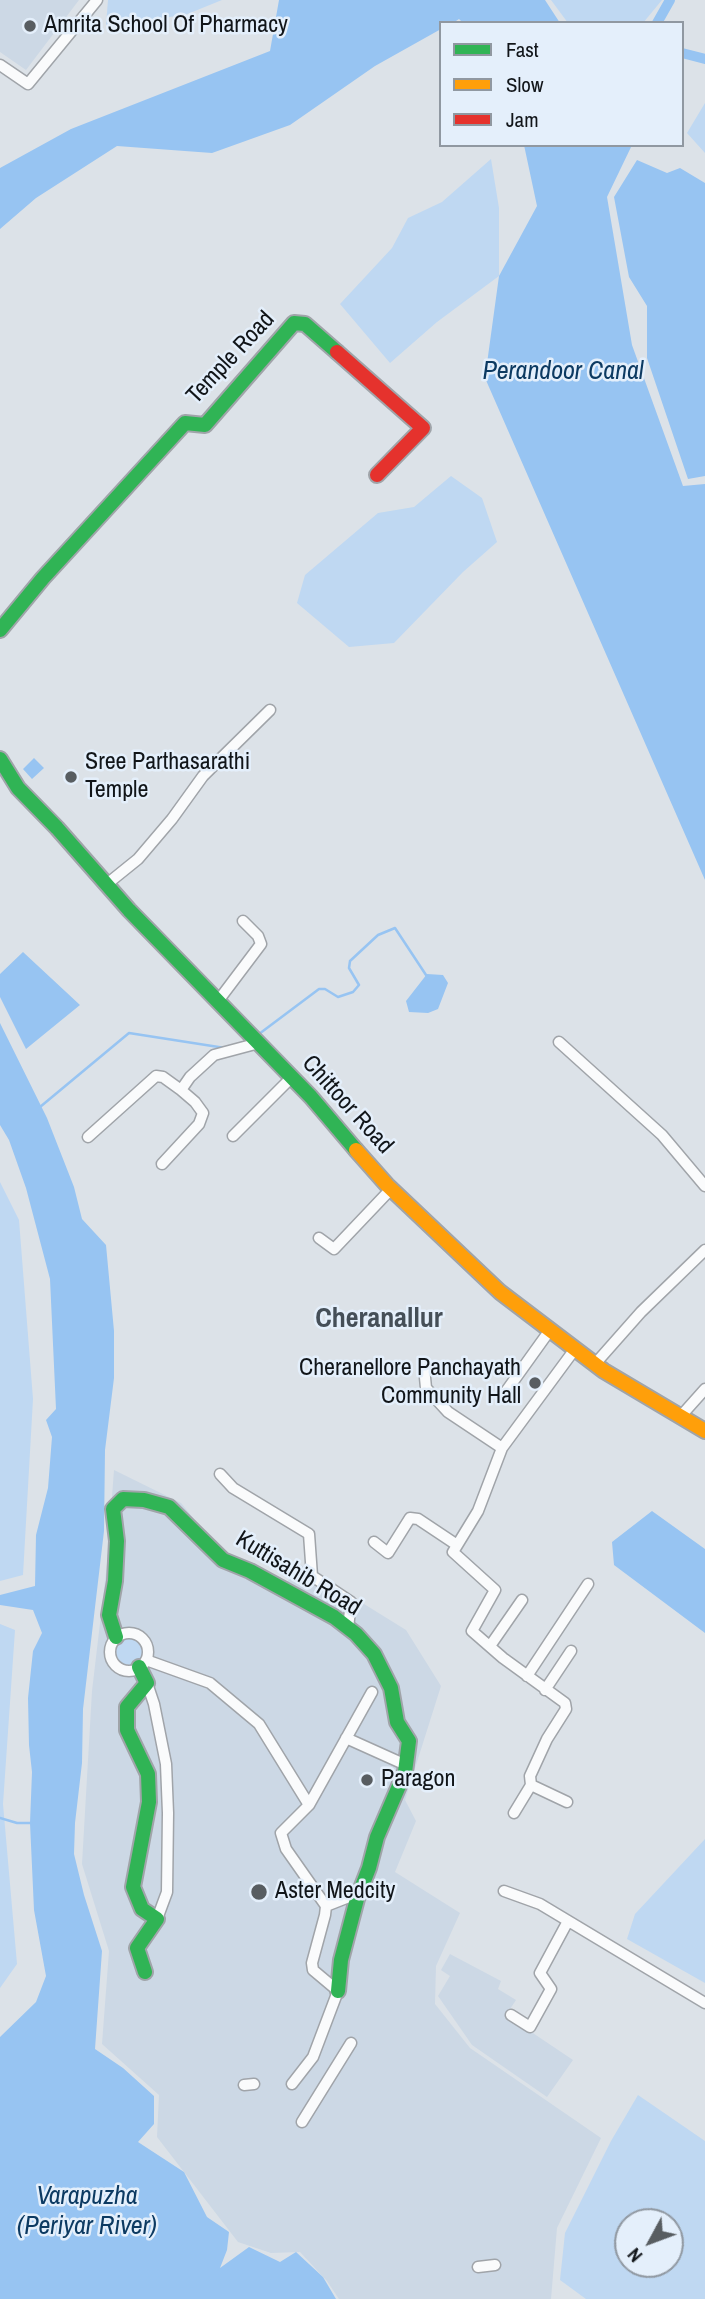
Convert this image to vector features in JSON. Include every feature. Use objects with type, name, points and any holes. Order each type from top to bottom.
[{"type":"street","points":[[0,65],[28,84],[97,0]]},
{"type":"street","name":"Temple Road","points":[[0,630],[43,578],[184,423],[205,425],[294,323],[304,324],[422,428],[377,475]]},
{"type":"street","points":[[107,884],[138,859],[172,819],[203,776],[270,710]]},
{"type":"street","name":"Chittoor Road","points":[[0,759],[18,788],[129,910],[292,1077],[391,1189],[500,1292],[595,1364],[705,1431]]},
{"type":"street","points":[[218,1001],[261,944],[258,936],[243,921]]},
{"type":"street","points":[[181,1090],[190,1077],[214,1055],[254,1038]]},
{"type":"street","points":[[559,1042],[662,1135],[705,1186]]},
{"type":"street","points":[[88,1138],[156,1076],[163,1077],[195,1102],[203,1113],[199,1124],[162,1164]]},
{"type":"street","points":[[233,1136],[292,1077]]},
{"type":"street","points":[[319,1238],[334,1249],[391,1189]]},
{"type":"street","points":[[595,1364],[640,1312],[705,1250]]},
{"type":"street","points":[[502,1397],[551,1330]]},
{"type":"street","points":[[514,1813],[531,1785],[530,1776],[547,1739],[566,1709],[565,1703],[472,1631],[495,1590],[453,1552],[478,1511],[502,1448],[575,1349]]},
{"type":"street","points":[[424,1367],[426,1388],[448,1412],[502,1448]]},
{"type":"street","points":[[680,1417],[705,1389]]},
{"type":"street","points":[[220,1474],[233,1488],[309,1534],[312,1576],[352,1602],[348,1628]]},
{"type":"street","name":"Kuttisahib Road","points":[[116,1637],[109,1615],[115,1581],[117,1541],[113,1509],[123,1499],[144,1500],[169,1507],[223,1560],[334,1617],[374,1654],[391,1688],[397,1722],[409,1741],[405,1772],[377,1837],[359,1893],[341,1960],[338,1991]]},
{"type":"street","points":[[374,1542],[388,1553],[410,1518],[418,1519],[457,1545]]},
{"type":"street","points":[[527,1676],[588,1584]]},
{"type":"street","points":[[490,1646],[522,1600]]},
{"type":"street","points":[[145,1972],[138,1948],[157,1919],[167,1892],[166,1764],[143,1663],[148,1652],[143,1639],[129,1632],[116,1637],[110,1651],[115,1665],[128,1671],[143,1663],[211,1683],[259,1724],[309,1805]]},
{"type":"street","points":[[545,1690],[571,1651]]},
{"type":"street","points":[[147,1683],[127,1707],[127,1730],[148,1774],[149,1802],[133,1887],[142,1909],[157,1919]]},
{"type":"street","points":[[292,2084],[313,2057],[338,1991],[313,1970],[312,1963],[326,1915],[326,1906],[286,1849],[281,1833],[309,1805],[372,1692]]},
{"type":"street","points":[[346,1738],[406,1765]]},
{"type":"street","points":[[531,1785],[567,1802]]},
{"type":"street","points":[[503,1891],[540,1905],[705,2003]]},
{"type":"street","points":[[326,1906],[359,1893]]},
{"type":"street","points":[[511,2015],[530,2026],[551,1989],[540,1973],[568,1921]]},
{"type":"street","points":[[302,2122],[351,2043]]},
{"type":"street","points":[[478,2267],[495,2265]]},
{"type":"shaded area","name":"Amrita School Of Pharmacy","points":[[0,0],[79,0],[26,70],[0,52]]},
{"type":"shaded area","points":[[108,0],[222,0],[185,15],[106,25]]},
{"type":"shaded area","points":[[551,0],[662,0],[645,21],[567,21]]},
{"type":"shaded area","points":[[705,103],[705,153],[687,133]]},
{"type":"shaded area","points":[[491,159],[499,208],[499,276],[437,322],[390,363],[340,304],[392,248],[408,218],[442,202]]},
{"type":"shaded area","points":[[451,476],[482,498],[497,542],[463,572],[394,643],[349,647],[297,603],[305,575],[378,513],[414,507]]},
{"type":"shaded area","points":[[0,1182],[19,1220],[33,1399],[23,1575],[0,1581]]},
{"type":"shaded area","name":"Aster Medcity","points":[[114,1470],[181,1503],[221,1552],[287,1582],[301,1565],[406,1630],[441,1686],[405,1800],[416,1821],[395,1872],[460,1913],[436,1966],[435,2004],[470,2048],[601,2138],[557,2228],[551,2299],[339,2299],[327,2281],[300,2252],[271,2253],[238,2242],[157,2137],[159,2095],[102,2044],[109,1951],[82,1864],[92,1691],[107,1564]]},
{"type":"shaded area","points":[[0,1624],[15,1630],[3,1804],[17,1964],[0,1988]]},
{"type":"shaded area","points":[[130,1638],[140,1642],[144,1652],[140,1662],[130,1666],[120,1662],[116,1652],[120,1642]]},
{"type":"shaded area","points":[[705,1839],[705,1983],[627,1939],[635,1914]]},
{"type":"shaded area","points":[[450,1954],[501,1981],[498,1989],[516,2000],[506,2015],[573,2060],[547,2097],[472,2045],[438,1996],[450,1976],[441,1970]]},
{"type":"shaded area","points":[[638,2095],[705,2141],[705,2299],[586,2299],[560,2280],[565,2233],[611,2141]]},
{"type":"water","points":[[279,0],[545,0],[559,21],[439,21],[439,30],[375,66],[290,125],[212,153],[117,146],[36,198],[0,229],[0,168],[71,129],[270,51]]},
{"type":"water","name":"Perandoor Canal","points":[[524,147],[631,147],[607,197],[632,345],[683,486],[705,484],[705,880],[485,378],[499,276],[537,206]]},
{"type":"water","points":[[637,160],[667,173],[680,168],[705,183],[705,476],[688,479],[647,358],[647,306],[629,277],[614,197]]},
{"type":"water","points":[[34,758],[44,768],[32,779],[23,769]]},
{"type":"water","points":[[23,952],[80,1005],[26,1049],[0,997],[0,974]]},
{"type":"water","points":[[427,974],[443,975],[448,983],[438,1009],[428,1013],[409,1012],[406,1001]]},
{"type":"water","name":"Varapuzha (Periyar River)","points":[[0,1023],[47,1118],[74,1187],[82,1219],[106,1245],[114,1331],[114,1378],[105,1450],[104,1531],[83,1709],[82,1763],[74,1854],[102,1951],[95,2049],[123,2068],[154,2096],[154,2124],[138,2142],[184,2172],[207,2217],[229,2232],[227,2250],[220,2268],[249,2247],[280,2262],[296,2252],[323,2277],[336,2299],[0,2299],[0,2037],[36,2002],[46,1976],[34,1910],[28,1698],[33,1651],[42,1633],[33,1610],[0,1605],[0,1595],[35,1586],[36,1535],[48,1488],[52,1437],[46,1420],[56,1409],[50,1279],[26,1188],[9,1140],[0,1125]]},
{"type":"water","points":[[652,1511],[705,1549],[705,1633],[614,1565],[612,1542]]},
{"type":"waterway","points":[[658,21],[670,0]]},
{"type":"waterway","points":[[684,54],[705,59]]},
{"type":"waterway","points":[[259,1034],[319,989],[325,989],[338,997],[353,992],[359,985],[349,968],[350,961],[378,935],[395,928],[428,978]]},
{"type":"waterway","points":[[40,1107],[129,1033],[225,1048]]},
{"type":"waterway","points":[[0,1818],[17,1823],[31,1823]]},
{"type":"traffic: fast","points":[[0,630],[43,578],[185,423],[205,425],[294,323],[305,324],[337,352]]},
{"type":"traffic: fast","points":[[0,759],[18,788],[129,910],[311,1097],[356,1150]]},
{"type":"traffic: fast","points":[[116,1637],[109,1615],[115,1581],[117,1541],[113,1509],[123,1499],[144,1500],[169,1507],[223,1560],[250,1571],[334,1617],[356,1634],[374,1654],[391,1688],[397,1722],[409,1741],[405,1772],[377,1837],[357,1899],[341,1960],[338,1991]]},
{"type":"traffic: fast","points":[[139,1667],[147,1683],[127,1707],[127,1730],[148,1774],[149,1802],[133,1887],[142,1909],[157,1919],[137,1948],[145,1972]]},
{"type":"traffic: slow","points":[[356,1150],[387,1185],[500,1292],[604,1371],[705,1431]]},
{"type":"traffic: jam","points":[[337,352],[423,428],[377,475]]},
{"type":"place","name":"Amrita School Of Pharmacy","points":[[30,26]]},
{"type":"place","name":"Sree Parthasarathi Temple","points":[[71,777]]},
{"type":"place","name":"Cheranellore Panchayath Community Hall","points":[[535,1383]]},
{"type":"place","name":"Paragon","points":[[367,1780]]},
{"type":"place","name":"Aster Medcity","points":[[259,1892]]},
{"type":"district","name":"Cheranallur","points":[[379,1319]]}]
